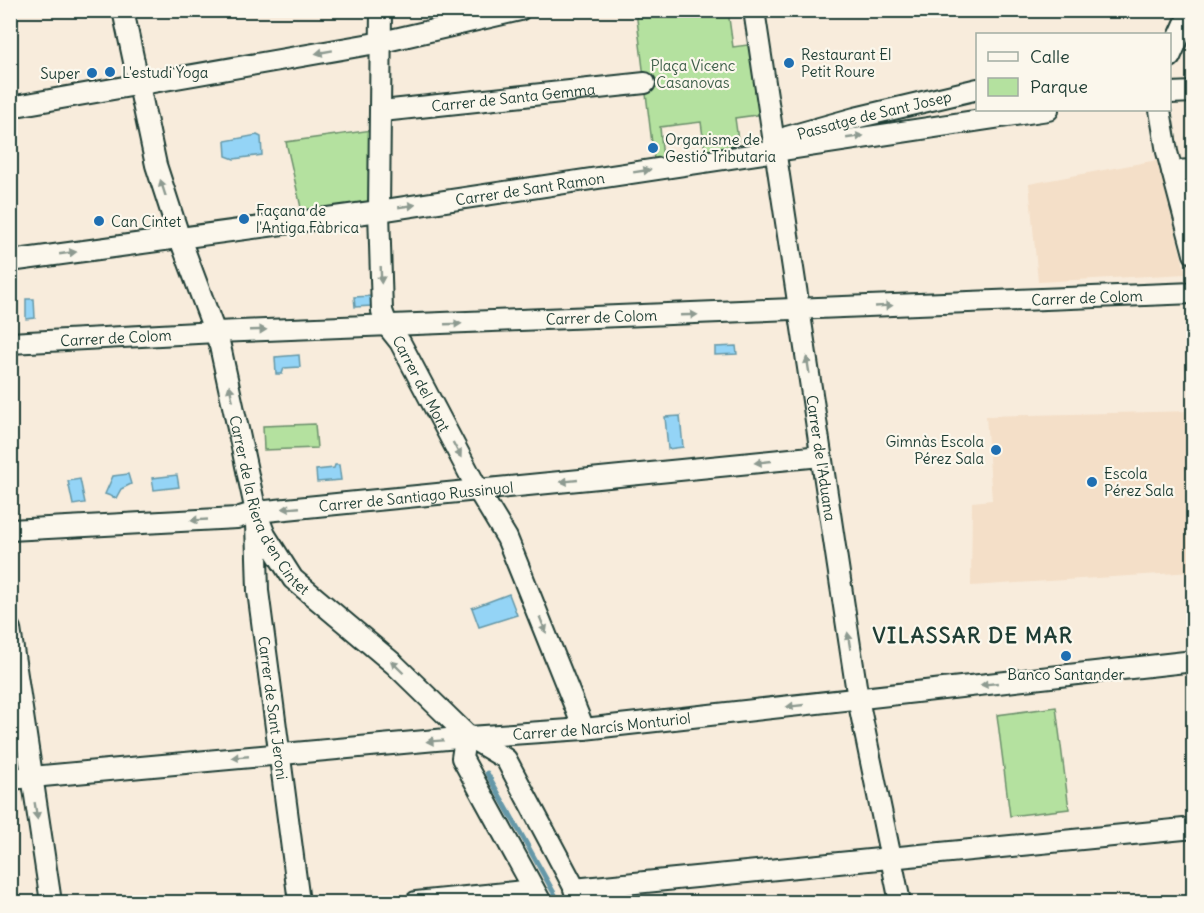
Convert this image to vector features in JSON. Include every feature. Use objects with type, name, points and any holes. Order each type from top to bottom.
[{"type":"street","name":"Carrer de la Riera d'en Cintet","points":[[123,10],[137,85],[156,165],[179,236],[216,332],[256,512],[265,535],[286,571],[394,664],[467,738],[506,759],[578,896]]},
{"type":"street","name":"Carrer del Mont","points":[[381,10],[382,111],[378,211],[382,311],[388,327],[400,342],[478,490],[507,538],[584,729]]},
{"type":"street","points":[[10,107],[382,42],[520,10]]},
{"type":"street","name":"Carrer de l'Aduana","points":[[754,10],[858,699],[900,903]]},
{"type":"street","points":[[1172,48],[1191,10]]},
{"type":"street","name":"Carrer de Santa Gemma","points":[[382,111],[493,101],[645,83]]},
{"type":"street","name":"Passatge de Sant Josep","points":[[775,148],[783,138],[976,89]]},
{"type":"street","points":[[1171,93],[1194,92]]},
{"type":"street","name":"Carrer de Sant Ramon","points":[[10,261],[179,236],[378,211],[775,148],[1041,111]]},
{"type":"street","points":[[1160,111],[1172,171],[1194,254]]},
{"type":"street","points":[[1172,171],[1194,170]]},
{"type":"street","name":"Carrer de Colom","points":[[10,343],[216,332],[388,327],[1194,293]]},
{"type":"street","name":"Carrer de Santiago Russinyol","points":[[10,530],[237,518],[256,512],[821,456]]},
{"type":"street","name":"Carrer de Sant Jeroni","points":[[256,512],[258,591],[299,903]]},
{"type":"street","points":[[10,629],[51,903]]},
{"type":"street","name":"Carrer de Narcís Monturiol","points":[[10,779],[584,729],[1194,661]]},
{"type":"street","points":[[416,903],[538,896],[462,758],[467,738]]},
{"type":"street","points":[[578,896],[890,859],[1194,828]]},
{"type":"shaded area","points":[[1157,160],[1186,274],[1038,282],[1029,184]]},
{"type":"shaded area","name":"Escola Pérez Sala","points":[[1193,411],[1193,572],[971,586],[972,502],[992,500],[986,416]]},
{"type":"green space","name":"Plaça Vicenc Casanovas","points":[[636,11],[728,11],[733,47],[755,44],[764,114],[735,118],[739,147],[705,151],[701,122],[660,127],[663,159],[654,160]]},
{"type":"green space","points":[[372,130],[374,201],[302,212],[286,142]]},
{"type":"green space","points":[[315,424],[317,448],[264,450],[263,426]]},
{"type":"green space","points":[[1056,707],[1069,809],[1010,816],[997,715]]},
{"type":"water","points":[[257,135],[261,137],[262,155],[234,159],[226,156],[225,141]]},
{"type":"water","points":[[372,296],[372,306],[355,307],[354,297]]},
{"type":"water","points":[[26,299],[34,299],[35,318],[26,319]]},
{"type":"water","points":[[736,346],[737,354],[715,355],[715,347]]},
{"type":"water","points":[[299,355],[300,367],[284,368],[282,374],[276,374],[275,357]]},
{"type":"water","points":[[680,416],[683,447],[668,449],[665,417]]},
{"type":"water","points":[[335,465],[339,465],[341,480],[317,482],[316,470],[334,468]]},
{"type":"water","points":[[128,474],[131,484],[121,489],[116,498],[105,494],[113,476]]},
{"type":"water","points":[[177,475],[179,487],[154,490],[152,478]]},
{"type":"water","points":[[80,479],[85,503],[73,505],[68,481]]},
{"type":"water","points":[[509,594],[517,615],[479,627],[472,608]]},
{"type":"waterway","points":[[487,773],[559,902]]},
{"type":"place","name":"Restaurant El Petit Roure","points":[[789,63]]},
{"type":"place","name":"L'estudi Yoga","points":[[110,72]]},
{"type":"place","name":"Super","points":[[92,73]]},
{"type":"place","name":"Organisme de Gestió Tributaria","points":[[653,148]]},
{"type":"place","name":"Façana de l'Antiga Fàbrica","points":[[244,219]]},
{"type":"place","name":"Can Cintet","points":[[99,221]]},
{"type":"place","name":"Gimnàs Escola Pérez Sala","points":[[996,450]]},
{"type":"place","name":"Escola Pérez Sala","points":[[1092,482]]},
{"type":"place","name":"Banco Santander","points":[[1066,656]]},
{"type":"district","name":"VILASSAR DE MAR","points":[[973,635]]}]
